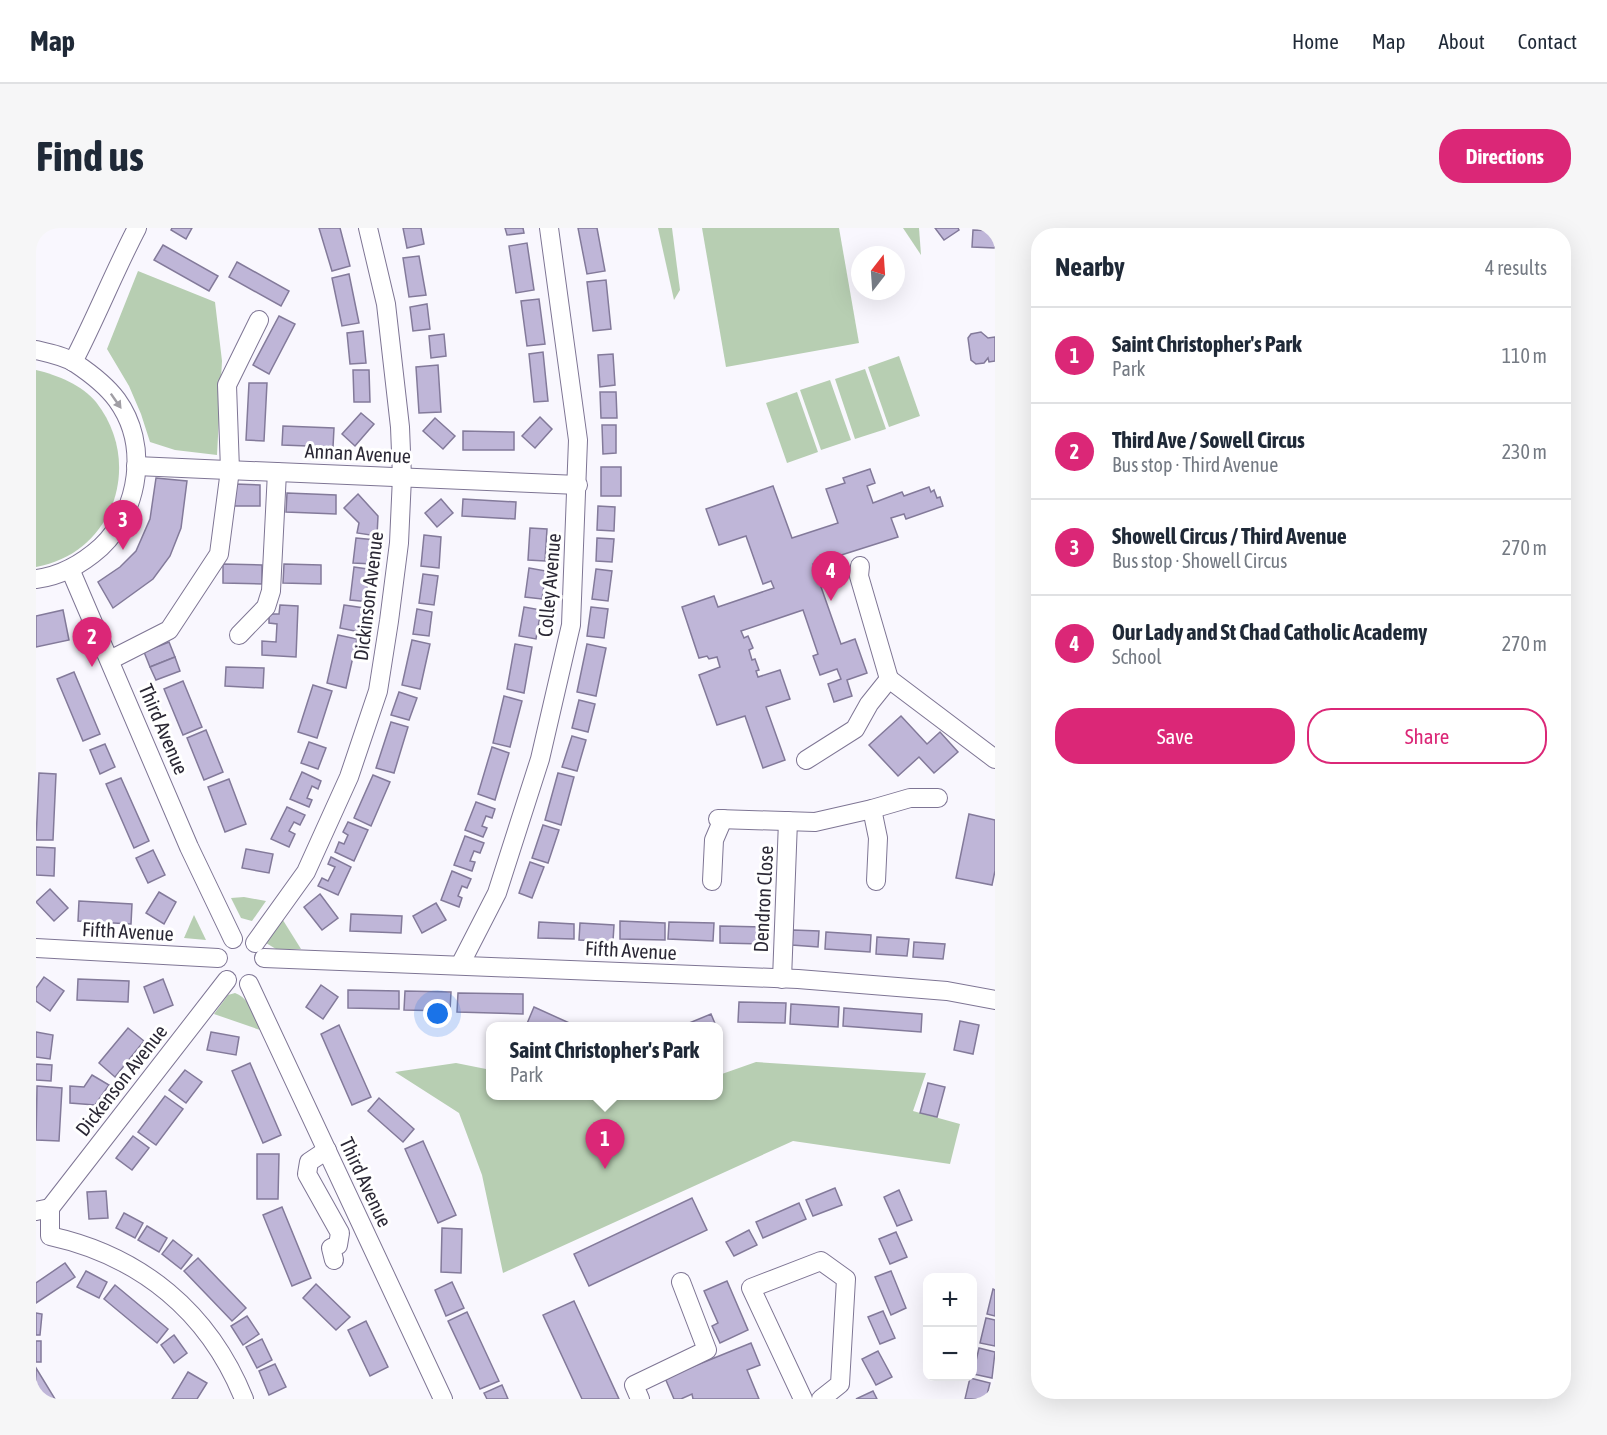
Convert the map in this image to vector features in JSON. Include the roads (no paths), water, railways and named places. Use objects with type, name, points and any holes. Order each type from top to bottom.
[{"type":"street","points":[[73,362],[137,228]]},
{"type":"street","name":"Dickinson Avenue","points":[[260,951],[306,872],[349,777],[378,691],[389,621],[399,543],[402,477],[400,427],[386,304],[368,228]]},
{"type":"street","name":"Colley Avenue","points":[[460,965],[497,893],[540,759],[571,625],[578,440],[549,228]]},
{"type":"street","points":[[110,660],[169,630],[219,554],[230,470],[227,385],[259,320]]},
{"type":"street","points":[[36,350],[73,362],[106,387],[118,401],[132,433],[136,466],[136,482],[115,532],[87,558],[70,569],[36,579]]},
{"type":"street","name":"Annan Avenue","points":[[136,466],[578,485]]},
{"type":"street","points":[[239,635],[266,607],[271,591],[277,472]]},
{"type":"street","points":[[860,566],[859,576],[889,679],[995,759]]},
{"type":"street","name":"Third Avenue","points":[[70,569],[189,847],[233,939]]},
{"type":"street","points":[[806,760],[855,729],[866,709],[889,679]]},
{"type":"street","name":"Dendron Close","points":[[712,881],[714,840],[721,819],[815,822],[918,797],[938,798]]},
{"type":"street","points":[[872,809],[877,831],[876,881]]},
{"type":"street","name":"Dendron Close","points":[[782,979],[788,821]]},
{"type":"street","points":[[233,939],[248,939],[260,951],[261,974],[249,984],[233,984],[226,980],[219,970],[218,958],[223,946],[233,939]]},
{"type":"street","name":"Fifth Avenue","points":[[36,948],[218,958]]},
{"type":"street","name":"Fifth Avenue","points":[[260,951],[460,965],[782,979],[947,992],[995,1000]]},
{"type":"street","name":"Dickenson Avenue","points":[[41,1237],[43,1209],[226,980]]},
{"type":"street","name":"Third Avenue","points":[[249,984],[443,1399]]},
{"type":"street","points":[[327,1150],[309,1162],[307,1174],[340,1233],[338,1245],[331,1248],[334,1260]]},
{"type":"street","points":[[41,1237],[81,1245],[112,1257],[168,1292],[195,1318],[220,1349],[244,1399]]},
{"type":"street","points":[[803,1399],[751,1288],[821,1261],[846,1279],[840,1384],[821,1399]]},
{"type":"street","points":[[640,1399],[634,1385],[707,1350],[681,1282]]},
{"type":"place","name":"Showell Circus / Third Avenue","points":[[123,550]]},
{"type":"place","name":"Our Lady and St Chad Catholic Academy","points":[[831,601]]},
{"type":"place","name":"Third Ave / Sowell Circus","points":[[92,667]]},
{"type":"place","name":"Saint Christopher's Park","points":[[605,1169]]}]
